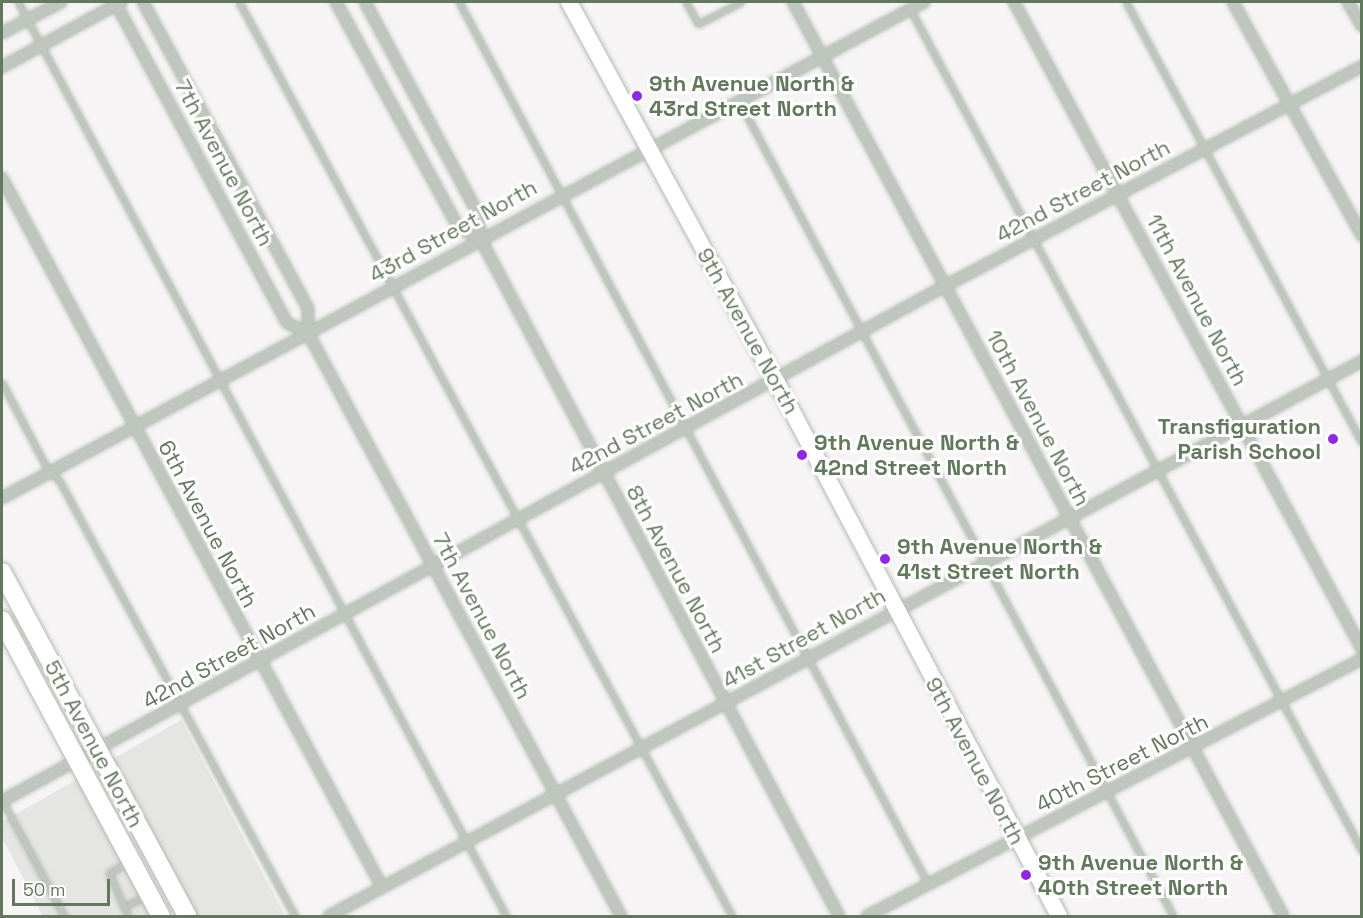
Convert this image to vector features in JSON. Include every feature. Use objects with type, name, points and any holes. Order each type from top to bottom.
[{"type":"main road","name":"5th Avenue North","points":[[2,572],[188,916]]},
{"type":"main road","name":"5th Avenue North","points":[[2,620],[161,916]]},
{"type":"street","points":[[2,33],[61,2]]},
{"type":"street","points":[[2,67],[118,2]]},
{"type":"street","name":"7th Avenue North","points":[[118,2],[287,323],[308,333]]},
{"type":"street","name":"7th Avenue North","points":[[143,2],[308,308],[308,333],[621,916]]},
{"type":"street","points":[[336,2],[458,227],[480,238]]},
{"type":"street","name":"8th Avenue North","points":[[365,2],[478,214],[480,238],[602,474],[839,916]]},
{"type":"street","name":"9th Avenue North","points":[[569,2],[776,381],[1015,838],[1059,916]]},
{"type":"street","name":"10th Avenue North","points":[[793,2],[1283,916]]},
{"type":"street","name":"43rd Street North","points":[[2,498],[480,238],[924,2]]},
{"type":"street","name":"11th Avenue North","points":[[1014,2],[1362,649]]},
{"type":"street","points":[[1233,2],[1362,236]]},
{"type":"street","points":[[1348,2],[1362,26]]},
{"type":"street","name":"42nd Street North","points":[[2,800],[98,751],[432,564],[776,381],[945,286],[1362,66]]},
{"type":"street","name":"6th Avenue North","points":[[2,178],[382,887]]},
{"type":"street","name":"41st Street North","points":[[329,916],[726,704],[896,609],[1362,361]]},
{"type":"street","name":"40th Street North","points":[[867,916],[1015,838],[1194,750],[1362,659]]},
{"type":"lane","points":[[18,2],[506,916]]},
{"type":"lane","points":[[239,2],[732,916]]},
{"type":"lane","points":[[459,2],[928,884]]},
{"type":"lane","points":[[686,2],[698,24],[741,2]]},
{"type":"lane","points":[[1126,2],[1362,443]]},
{"type":"lane","points":[[910,9],[1362,851]]},
{"type":"lane","points":[[739,101],[1173,916]]},
{"type":"lane","points":[[2,383],[49,472],[59,480],[295,916]]},
{"type":"lane","points":[[2,800],[64,916]]},
{"type":"lane","points":[[128,916],[126,906],[109,873],[131,861]]},
{"type":"lane","points":[[126,906],[149,894]]},
{"type":"shaded area","points":[[181,720],[285,916],[196,916],[111,760]]},
{"type":"shaded area","points":[[79,778],[152,916],[43,916],[2,838],[2,822]]},
{"type":"place","name":"9th Avenue North & 43rd Street North","points":[[637,96]]},
{"type":"place","name":"Transfiguration Parish School","points":[[1333,439]]},
{"type":"place","name":"9th Avenue North & 42nd Street North","points":[[802,455]]},
{"type":"place","name":"9th Avenue North & 41st Street North","points":[[885,559]]},
{"type":"place","name":"9th Avenue North & 40th Street North","points":[[1026,875]]}]
